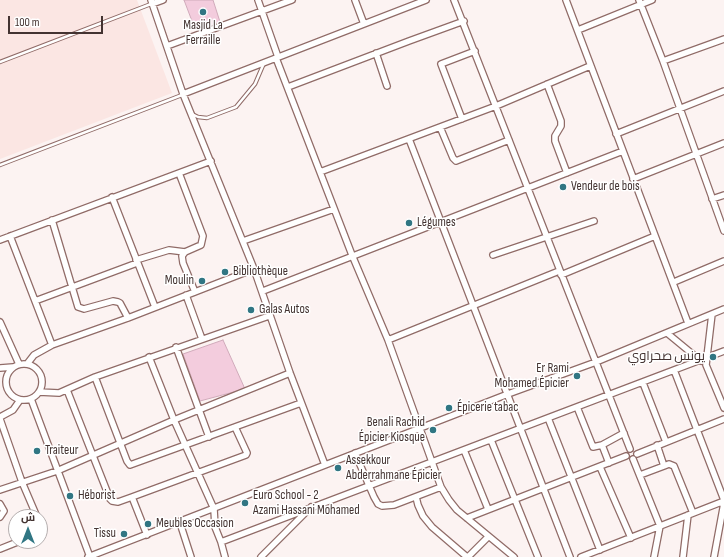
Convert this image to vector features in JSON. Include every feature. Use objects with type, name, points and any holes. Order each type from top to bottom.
[{"type":"street","points":[[163,0],[152,2],[183,94],[212,161],[254,269],[269,316],[325,465]]},
{"type":"street","points":[[258,0],[277,58],[352,255],[388,340],[441,487],[449,500],[467,518],[488,537],[514,557]]},
{"type":"street","points":[[167,46],[263,12],[292,0]]},
{"type":"street","points":[[355,0],[364,24]]},
{"type":"street","points":[[183,94],[426,0]]},
{"type":"street","points":[[454,0],[464,21],[546,237],[610,395],[630,449],[634,450],[637,454]]},
{"type":"street","points":[[566,0],[633,179],[674,282],[688,323]]},
{"type":"street","points":[[578,30],[640,2],[652,0]]},
{"type":"street","points":[[640,2],[664,62],[724,231]]},
{"type":"street","points":[[288,87],[464,21]]},
{"type":"street","points":[[664,62],[724,39]]},
{"type":"street","points":[[462,119],[441,64],[475,51]]},
{"type":"street","points":[[376,53],[387,86]]},
{"type":"street","points":[[320,172],[440,128],[590,66]]},
{"type":"street","points":[[546,84],[561,121],[561,126],[555,141],[567,173]]},
{"type":"street","points":[[616,134],[680,107],[724,91]]},
{"type":"street","points":[[440,128],[453,158],[456,161],[509,140]]},
{"type":"street","points":[[409,139],[570,557]]},
{"type":"street","points":[[633,179],[724,143]]},
{"type":"street","points":[[262,291],[623,151]]},
{"type":"street","points":[[0,240],[212,161]]},
{"type":"street","points":[[35,301],[168,250],[185,252],[201,245],[203,236],[179,173]]},
{"type":"street","points":[[712,199],[724,195]]},
{"type":"street","points":[[112,197],[155,307]]},
{"type":"street","points":[[243,241],[334,208]]},
{"type":"street","points":[[52,220],[80,308],[84,309],[116,301],[120,303],[128,318]]},
{"type":"street","points":[[493,255],[594,221]]},
{"type":"street","points":[[10,236],[52,345]]},
{"type":"street","points":[[388,340],[655,236]]},
{"type":"street","points":[[185,252],[182,259],[195,292]]},
{"type":"street","points":[[674,282],[724,261]]},
{"type":"street","points":[[27,364],[39,352],[52,345],[128,318],[254,269]]},
{"type":"street","points":[[186,295],[202,339]]},
{"type":"street","points":[[31,399],[89,557],[180,523],[508,394],[596,362],[724,309]]},
{"type":"street","points":[[712,314],[706,365],[724,408]]},
{"type":"street","points":[[39,392],[54,394],[67,390],[95,377],[176,347],[269,316]]},
{"type":"street","points":[[0,322],[19,364]]},
{"type":"street","points":[[666,333],[706,365]]},
{"type":"street","points":[[176,347],[209,437]]},
{"type":"street","points":[[221,542],[312,506],[643,383],[724,351]]},
{"type":"street","points":[[149,357],[174,420],[214,509],[215,527],[226,557]]},
{"type":"street","points":[[0,368],[13,367],[19,364],[33,366],[42,378],[39,392],[31,399],[20,400],[14,398],[6,386],[5,379],[13,367]]},
{"type":"street","points":[[674,370],[724,502],[714,557]]},
{"type":"street","points":[[0,490],[57,471],[199,409],[290,373]]},
{"type":"street","points":[[95,377],[128,464],[132,465],[301,403]]},
{"type":"street","points":[[643,383],[666,442]]},
{"type":"street","points":[[67,390],[110,499],[118,502],[247,454],[235,427]]},
{"type":"street","points":[[20,400],[13,410],[0,418],[22,482],[34,509]]},
{"type":"street","points":[[577,407],[593,447],[602,445],[624,433]]},
{"type":"street","points":[[548,418],[600,550]]},
{"type":"street","points":[[633,459],[637,454],[724,419]]},
{"type":"street","points":[[491,440],[538,557]]},
{"type":"street","points":[[602,445],[609,464]]},
{"type":"street","points":[[657,446],[664,466]]},
{"type":"street","points":[[467,518],[609,464],[626,456],[626,452],[630,449]]},
{"type":"street","points":[[464,450],[488,509]]},
{"type":"street","points":[[355,453],[370,484],[374,497],[378,504],[382,506],[394,505],[441,487]]},
{"type":"street","points":[[626,456],[633,459]]},
{"type":"street","points":[[633,459],[660,526],[654,557]]},
{"type":"street","points":[[640,475],[669,464],[674,466],[691,514],[683,557]]},
{"type":"street","points":[[600,467],[631,538]]},
{"type":"street","points":[[132,497],[147,535]]},
{"type":"street","points":[[416,497],[423,516],[432,527],[467,557],[488,537]]},
{"type":"street","points":[[581,557],[724,502]]},
{"type":"street","points":[[0,504],[4,511],[0,516]]},
{"type":"street","points":[[261,557],[312,506]]},
{"type":"street","points":[[180,523],[192,557]]},
{"type":"lane","points":[[0,62],[152,2]]},
{"type":"lane","points":[[190,112],[198,117],[207,118],[236,107],[255,84],[264,63]]},
{"type":"lane","points":[[0,165],[183,94]]},
{"type":"shaded area","points":[[0,0],[137,0],[172,93],[0,159]]},
{"type":"building","name":"Masjid La Ferraille","points":[[184,0],[213,0],[221,25],[205,30],[195,29]]},
{"type":"building","points":[[223,340],[245,389],[200,401],[183,354]]},
{"type":"place","name":"Masjid La Ferraille","points":[[203,12]]},
{"type":"place","name":"Vendeur de bois","points":[[563,187]]},
{"type":"place","name":"Légumes","points":[[409,223]]},
{"type":"place","name":"Bibliothèque","points":[[225,272]]},
{"type":"place","name":"Moulin","points":[[202,281]]},
{"type":"place","name":"Galas Autos","points":[[251,310]]},
{"type":"place","name":"يونس صحراوي","points":[[713,357]]},
{"type":"place","name":"Er Rami Mohamed Épicier","points":[[577,376]]},
{"type":"place","name":"Épicerie tabac","points":[[449,408]]},
{"type":"place","name":"Benali Rachid Épicier Kiosque","points":[[433,430]]},
{"type":"place","name":"Traiteur","points":[[37,451]]},
{"type":"place","name":"Assekkour Abderrahmane Épicier","points":[[338,468]]},
{"type":"place","name":"Héborist","points":[[70,496]]},
{"type":"place","name":"Euro School - 2 Azami Hassani Mohamed","points":[[245,503]]},
{"type":"place","name":"Meubles Occasion","points":[[148,524]]},
{"type":"place","name":"Tissu","points":[[124,534]]}]
